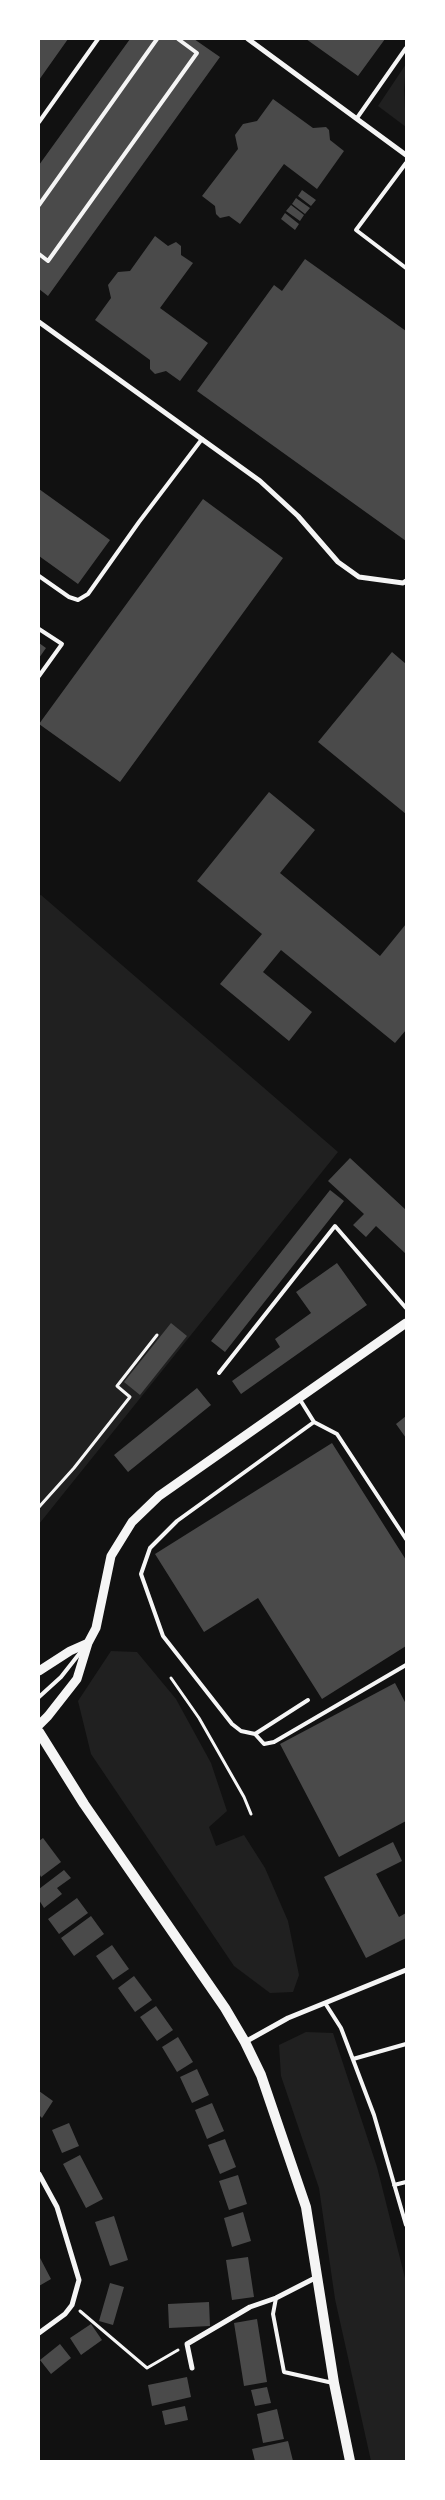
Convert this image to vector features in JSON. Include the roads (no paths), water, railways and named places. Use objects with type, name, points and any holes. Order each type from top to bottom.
[{"type":"main road","points":[[39,1732],[90,1812],[225,2008],[245,2042],[261,2075],[306,2207],[334,2383],[350,2461]]},
{"type":"street","points":[[248,39],[406,155]]},
{"type":"street","points":[[39,322],[260,480],[298,516],[338,562],[359,577],[406,582]]},
{"type":"street","points":[[39,1725],[77,1679],[88,1644],[96,1628],[111,1556],[132,1522],[159,1496],[406,1323]]},
{"type":"street","points":[[39,1671],[70,1652],[88,1644]]},
{"type":"street","points":[[245,2042],[288,2018],[406,1970]]},
{"type":"street","points":[[39,2174],[57,2207],[79,2280],[72,2304],[65,2314],[39,2332]]},
{"type":"street","points":[[192,2368],[187,2344],[250,2307],[276,2298],[317,2277]]},
{"type":"lane","points":[[39,122],[98,39]]},
{"type":"lane","points":[[39,205],[157,39]]},
{"type":"lane","points":[[39,254],[48,261],[197,53],[178,39]]},
{"type":"lane","points":[[356,118],[406,48]]},
{"type":"lane","points":[[406,163],[356,230],[406,268]]},
{"type":"lane","points":[[39,576],[69,597],[78,600],[88,594],[139,522],[202,439]]},
{"type":"lane","points":[[39,629],[62,644],[39,676]]},
{"type":"lane","points":[[219,1373],[335,1226],[406,1308]]},
{"type":"lane","points":[[299,1398],[314,1422],[336,1434],[406,1538]]},
{"type":"lane","points":[[314,1422],[165,1531],[150,1548],[141,1574],[163,1636],[232,1724],[242,1731],[255,1734],[264,1744],[274,1742],[406,1665]]},
{"type":"lane","points":[[39,1697],[61,1677],[88,1644]]},
{"type":"lane","points":[[255,1734],[308,1700]]},
{"type":"lane","points":[[325,2003],[341,2028],[374,2115],[406,2225]]},
{"type":"lane","points":[[353,2058],[406,2044]]},
{"type":"lane","points":[[394,2185],[406,2182]]},
{"type":"lane","points":[[276,2298],[272,2314],[284,2372],[334,2383]]}]
